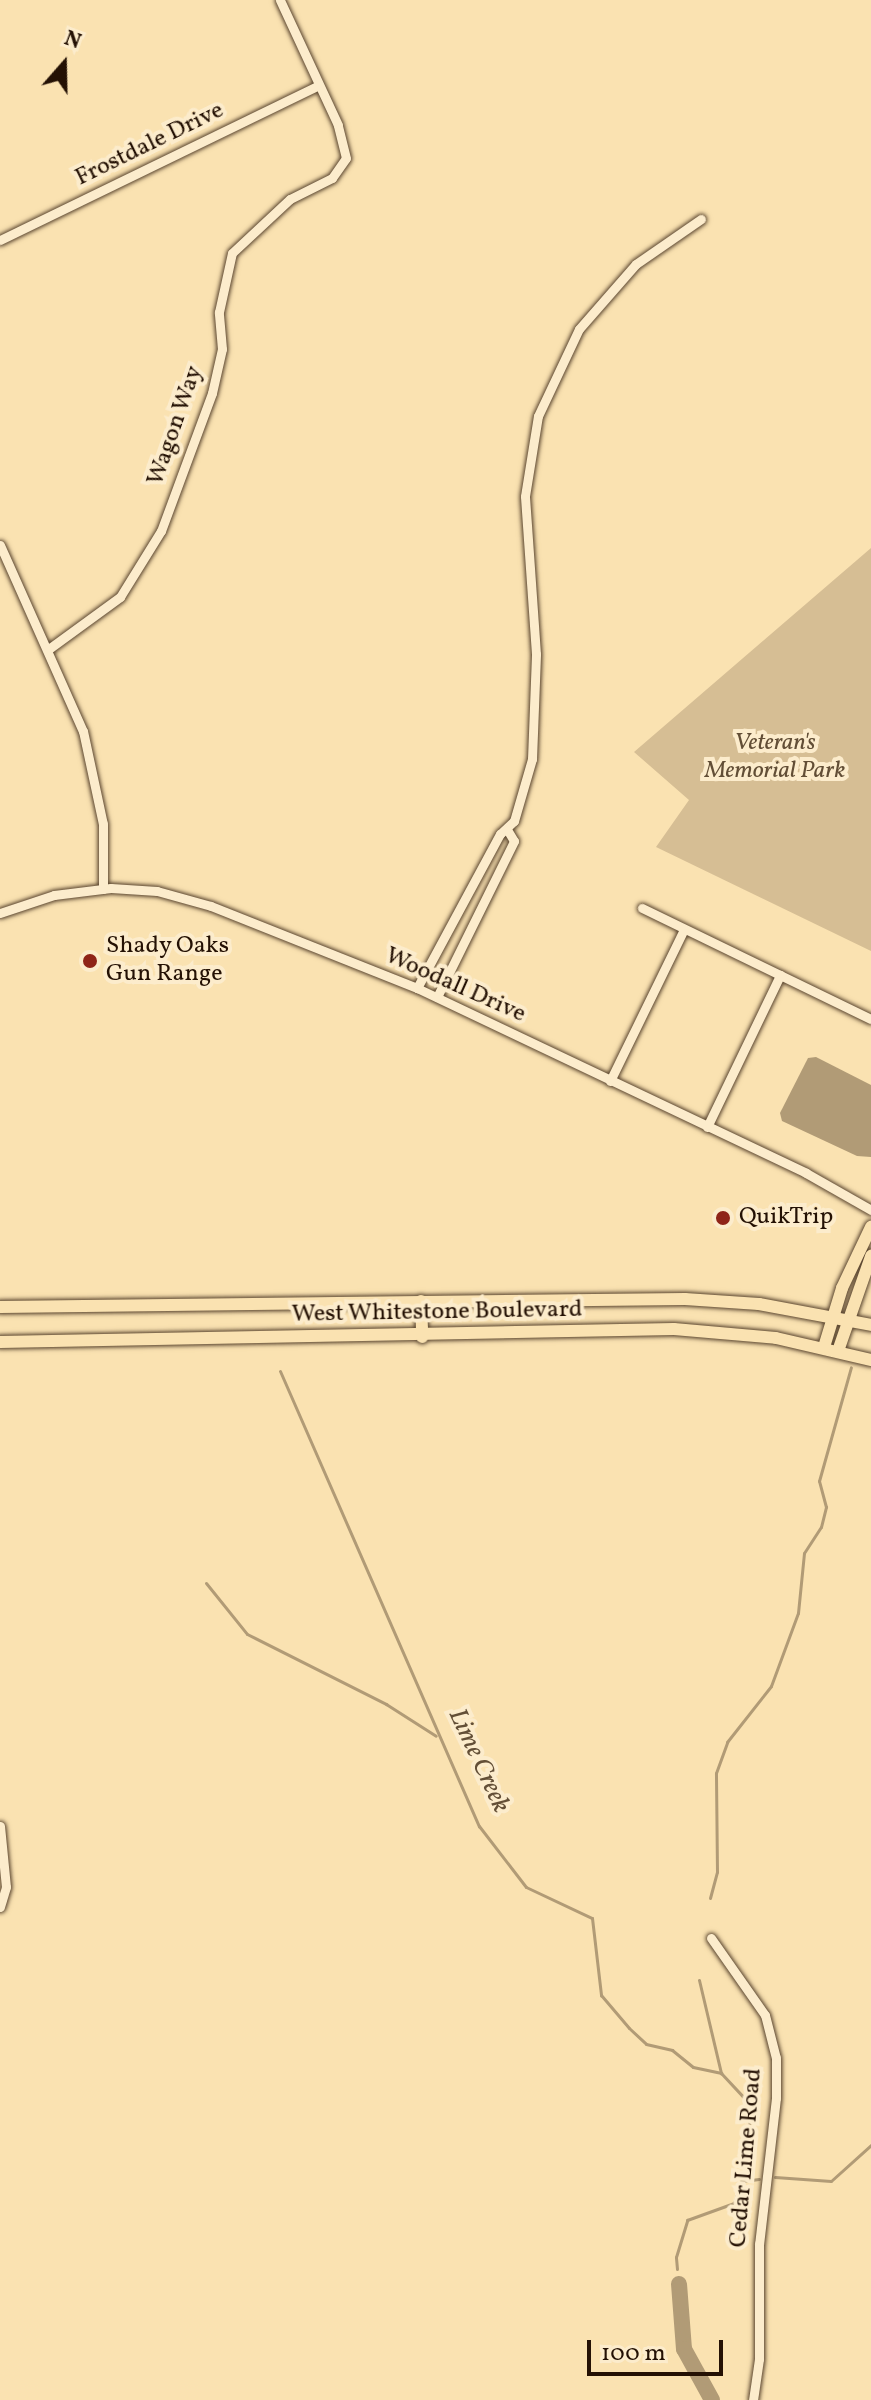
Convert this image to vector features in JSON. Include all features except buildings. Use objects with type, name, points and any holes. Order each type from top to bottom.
[{"type":"main road","points":[[824,1347],[832,1316],[871,1227]]},
{"type":"main road","points":[[838,1351],[871,1256]]},
{"type":"main road","name":"West Whitestone Boulevard","points":[[0,1307],[685,1299],[759,1304],[871,1325]]},
{"type":"main road","points":[[421,1301],[422,1337]]},
{"type":"main road","name":"West Whitestone Boulevard","points":[[0,1342],[422,1337],[674,1329],[732,1332],[824,1347],[871,1360]]},
{"type":"street","name":"Wagon Way","points":[[50,648],[120,597],[161,531],[212,393],[222,349],[219,312],[232,253],[290,199],[332,178],[346,158],[338,125],[317,86],[280,0]]},
{"type":"street","name":"Frostdale Drive","points":[[0,240],[317,86]]},
{"type":"street","points":[[437,997],[514,841],[508,831],[532,759],[536,719],[525,496],[538,416],[579,329],[636,264],[701,219]]},
{"type":"street","points":[[0,545],[50,648],[83,731],[103,824],[103,889]]},
{"type":"street","points":[[417,988],[500,834],[508,831]]},
{"type":"street","name":"Woodall Drive","points":[[0,913],[54,895],[103,889],[187,897],[437,997],[871,1210]]},
{"type":"street","points":[[642,908],[871,1019]]},
{"type":"street","points":[[610,1081],[684,929]]},
{"type":"street","points":[[707,1127],[780,975]]},
{"type":"street","points":[[0,1826],[6,1887],[0,1907]]},
{"type":"street","name":"Cedar Lime Road","points":[[711,1938],[765,2015],[776,2058],[776,2098],[759,2244],[759,2359],[753,2400]]},
{"type":"green space","name":"Veteran's Memorial Park","points":[[871,548],[871,951],[656,847],[689,800],[634,752]]},
{"type":"shaded area","points":[[816,1057],[871,1085],[871,1157],[857,1156],[782,1121],[780,1113],[808,1058]]},
{"type":"waterway","points":[[710,1898],[717,1872],[716,1773],[727,1742],[771,1686],[798,1613],[804,1553],[821,1527],[826,1507],[819,1481],[851,1367]]},
{"type":"waterway","name":"Lime Creek","points":[[280,1371],[479,1826],[526,1887],[592,1918],[601,1995],[629,2028],[646,2044],[672,2050],[693,2067],[721,2073],[744,2098],[754,2145],[749,2159]]},
{"type":"waterway","points":[[206,1583],[247,1634],[386,1704],[436,1736]]},
{"type":"waterway","points":[[699,1980],[721,2073]]},
{"type":"waterway","points":[[775,2177],[831,2181],[871,2145]]},
{"type":"waterway","name":"Lime Creek","points":[[677,2269],[676,2257],[687,2220],[734,2203],[744,2173]]},
{"type":"waterway","points":[[743,2181],[759,2179]]},
{"type":"waterway","name":"Lime Creek","points":[[679,2284],[684,2349],[712,2400]]},
{"type":"place","name":"Shady Oaks Gun Range","points":[[90,961]]},
{"type":"place","name":"QuikTrip","points":[[723,1218]]}]
